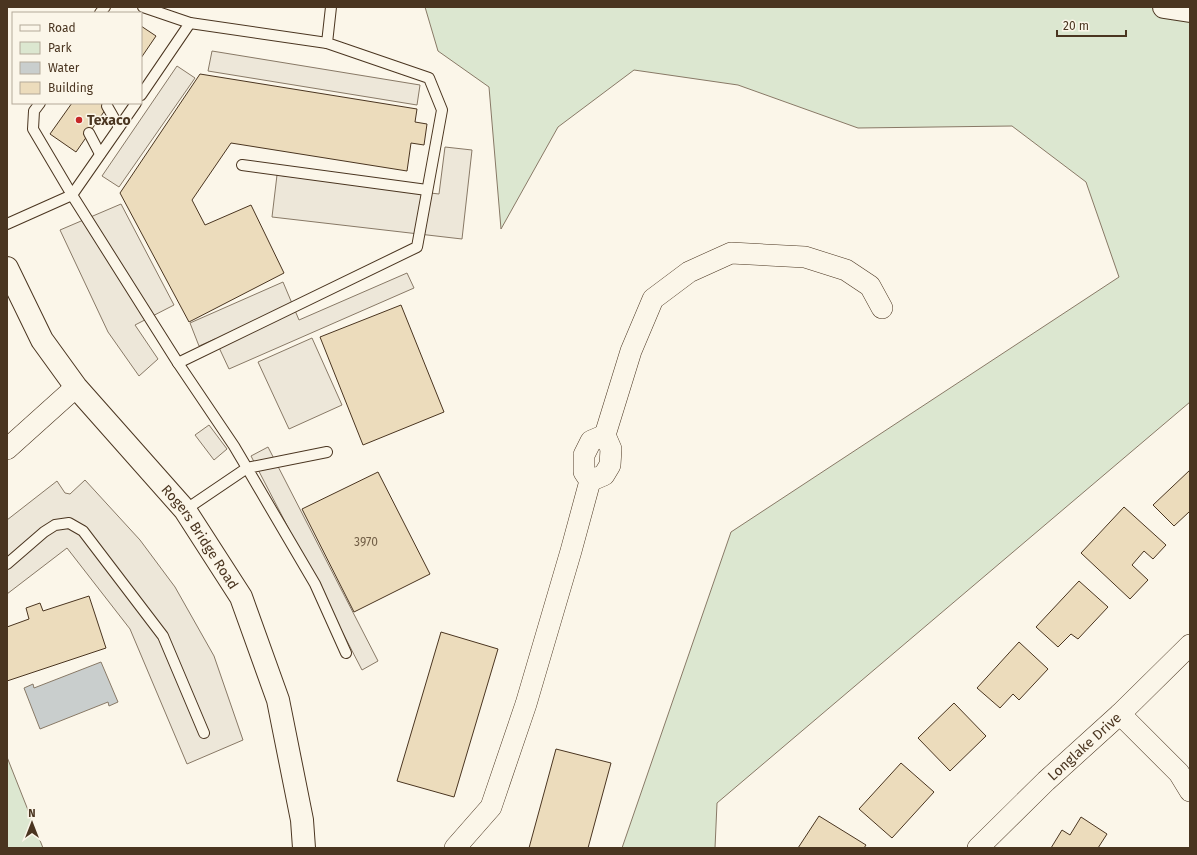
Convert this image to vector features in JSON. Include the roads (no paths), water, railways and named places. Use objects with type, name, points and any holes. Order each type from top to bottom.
[{"type":"main road","points":[[1164,7],[1190,11]]},
{"type":"main road","name":"Rogers Bridge Road","points":[[7,268],[42,340],[76,387],[185,510],[241,597],[278,700],[302,820],[304,848]]},
{"type":"street","points":[[454,848],[491,807],[526,704],[590,481],[604,475],[610,465],[612,449],[605,435],[631,351],[653,299],[688,272],[731,253],[805,257],[846,270],[870,286],[882,308]]},
{"type":"street","points":[[7,449],[76,387]]},
{"type":"street","name":"Longlake Drive","points":[[978,848],[1046,781],[1120,714],[1190,645]]},
{"type":"street","points":[[1120,714],[1179,773],[1190,791]]},
{"type":"lane","points":[[143,7],[190,24],[327,43],[429,78],[442,110],[417,246],[178,363]]},
{"type":"lane","points":[[327,43],[331,7]]},
{"type":"lane","points":[[142,94],[190,24]]},
{"type":"lane","points":[[39,104],[34,111],[33,129],[72,196],[178,363],[234,446],[315,584],[346,653]]},
{"type":"lane","points":[[7,224],[72,196],[135,104]]},
{"type":"lane","points":[[107,106],[119,127]]},
{"type":"lane","points":[[89,133],[100,154]]},
{"type":"lane","points":[[242,165],[427,190]]},
{"type":"lane","points":[[185,510],[247,468],[327,452]]},
{"type":"lane","points":[[7,564],[44,532],[55,525],[69,523],[83,531],[163,636],[204,733]]},
{"type":"water","points":[[101,662],[118,702],[109,706],[108,702],[40,729],[24,688],[33,684],[34,688]]},
{"type":"place","name":"Texaco","points":[[79,120]]}]
